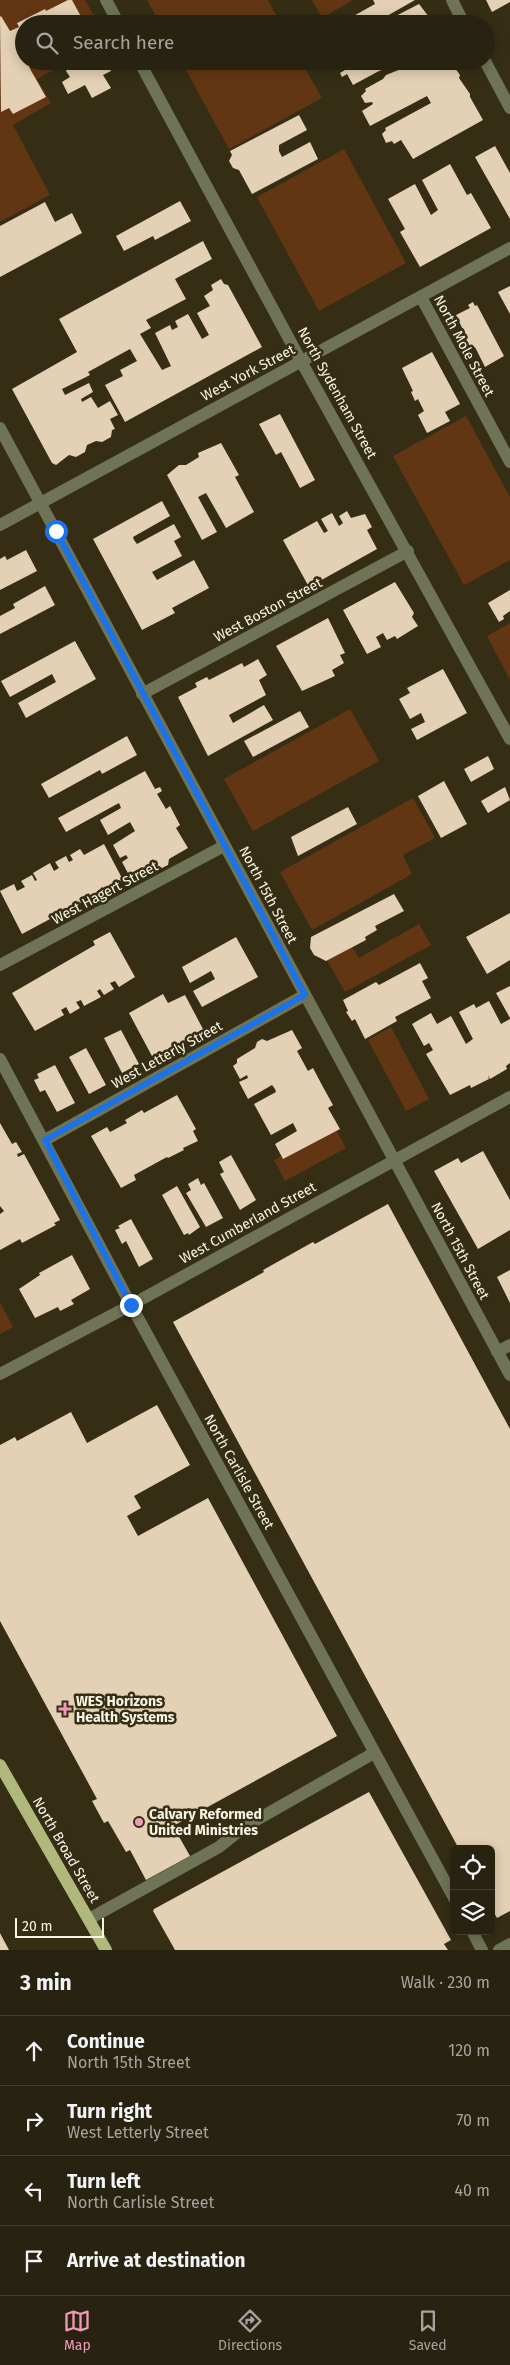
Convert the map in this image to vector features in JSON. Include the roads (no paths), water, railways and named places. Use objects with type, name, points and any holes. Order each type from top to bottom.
[{"type":"main road","name":"North Broad Street","points":[[0,1765],[106,1950]]},
{"type":"street","points":[[106,0],[114,15]]},
{"type":"street","points":[[452,0],[460,15]]},
{"type":"street","name":"North Sydenham Street","points":[[144,70],[301,361],[510,738]]},
{"type":"street","points":[[490,70],[510,108]]},
{"type":"street","name":"West York Street","points":[[0,525],[510,248]]},
{"type":"street","name":"North Mole Street","points":[[421,297],[510,462]]},
{"type":"street","name":"North 15th Street","points":[[0,428],[510,1375]]},
{"type":"street","name":"West Boston Street","points":[[142,694],[408,551]]},
{"type":"street","name":"West Hagert Street","points":[[0,966],[224,846]]},
{"type":"street","name":"West Letterly Street","points":[[45,1140],[305,995]]},
{"type":"street","name":"North Carlisle Street","points":[[0,1059],[45,1140],[131,1305],[450,1891]]},
{"type":"street","name":"West Cumberland Street","points":[[0,1374],[131,1305],[510,1097]]},
{"type":"street","points":[[497,1352],[510,1345]]},
{"type":"street","points":[[89,1919],[219,1847],[244,1826],[374,1753]]},
{"type":"street","points":[[474,1935],[482,1950]]},
{"type":"street","points":[[499,1950],[510,1944]]},
{"type":"place","name":"WES Horizons Health Systems","points":[[65,1709]]},
{"type":"place","name":"Calvary Reformed United Ministries","points":[[139,1822]]}]
